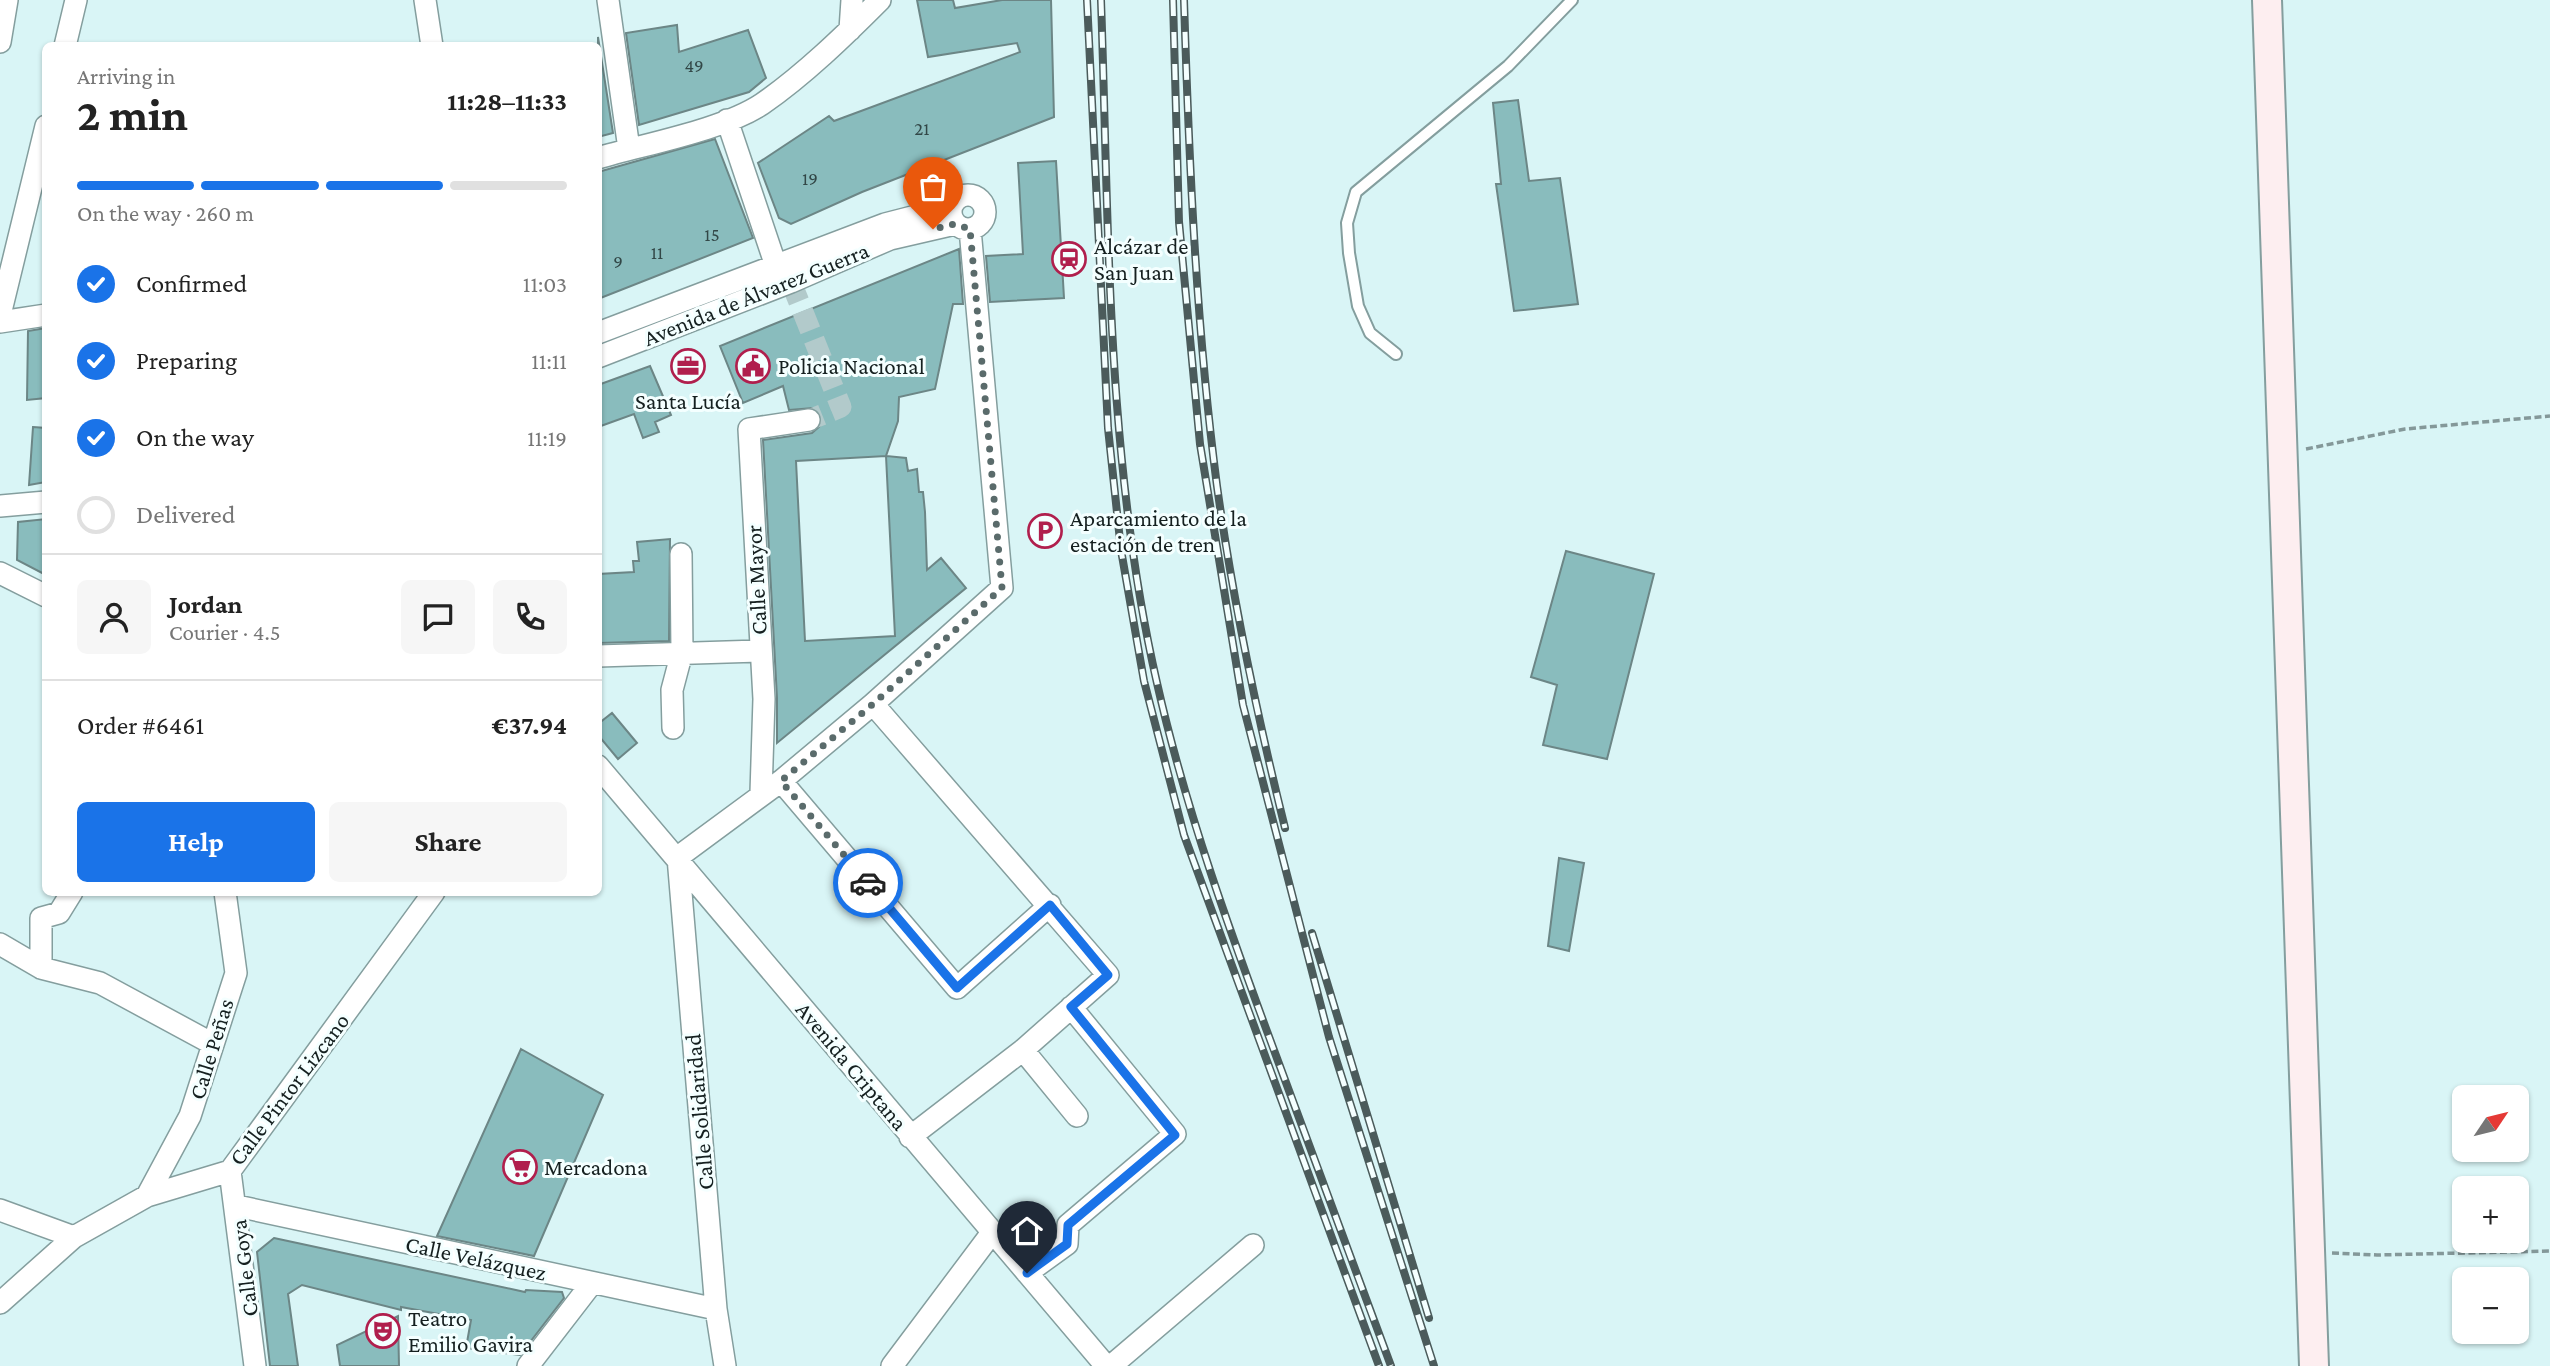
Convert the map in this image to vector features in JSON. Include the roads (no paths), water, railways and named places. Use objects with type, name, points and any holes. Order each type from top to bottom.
[{"type":"street","points":[[0,42],[7,0]]},
{"type":"street","points":[[66,42],[76,0]]},
{"type":"street","points":[[425,0],[431,42]]},
{"type":"street","points":[[608,0],[629,149]]},
{"type":"street","points":[[849,30],[852,0]]},
{"type":"street","points":[[602,157],[727,120],[761,104],[849,30],[880,0]]},
{"type":"street","points":[[2267,0],[2314,1366]]},
{"type":"street","points":[[727,120],[775,263],[791,282]]},
{"type":"street","points":[[0,315],[42,142]]},
{"type":"street","points":[[678,857],[761,793],[781,781],[873,704],[1002,588],[959,220]]},
{"type":"street","name":"Avenida de Álvarez Guerra","points":[[602,331],[775,263],[885,224],[959,220]]},
{"type":"street","name":"Avenida de Álvarez Guerra","points":[[602,355],[791,282],[890,239],[959,220]]},
{"type":"street","points":[[0,322],[42,316]]},
{"type":"street","name":"Calle Mayor","points":[[761,793],[764,699],[759,651],[749,429],[809,420]]},
{"type":"street","points":[[0,506],[42,502]]},
{"type":"street","points":[[673,727],[672,690],[682,652],[681,555]]},
{"type":"street","points":[[0,573],[42,594]]},
{"type":"street","points":[[602,656],[759,651]]},
{"type":"street","points":[[873,704],[1108,975],[1023,1050],[910,1137]]},
{"type":"street","name":"Avenida Criptana","points":[[602,771],[678,857],[991,1234],[1109,1366]]},
{"type":"street","points":[[781,781],[957,988],[1050,905]]},
{"type":"street","name":"Calle Solidaridad","points":[[678,857],[716,1309],[725,1366]]},
{"type":"street","points":[[41,968],[41,918],[59,913],[70,896]]},
{"type":"street","name":"Calle Peñas","points":[[146,1196],[190,1116],[211,1043],[236,972],[226,896]]},
{"type":"street","name":"Calle Pintor Lizcano","points":[[0,1303],[74,1237],[146,1196],[230,1171],[431,896]]},
{"type":"street","points":[[0,944],[41,968],[100,983],[211,1043]]},
{"type":"street","points":[[1027,1273],[1067,1244],[1068,1225],[1175,1135],[1071,1007]]},
{"type":"street","points":[[1023,1050],[1077,1116]]},
{"type":"street","name":"Calle Goya","points":[[230,1171],[237,1206],[256,1366]]},
{"type":"street","name":"Calle Velázquez","points":[[237,1206],[716,1309]]},
{"type":"street","points":[[0,1210],[74,1237]]},
{"type":"street","points":[[892,1366],[991,1234]]},
{"type":"street","points":[[1109,1366],[1253,1245]]},
{"type":"street","points":[[528,1366],[593,1283]]},
{"type":"lane","points":[[1396,354],[1370,333],[1358,306],[1347,222],[1356,192],[1508,66],[1572,0]]},
{"type":"tunnel","points":[[791,282],[841,407],[809,420]]},
{"type":"railway","points":[[1087,0],[1108,428],[1121,550],[1144,681],[1184,835],[1379,1366]]},
{"type":"railway","points":[[1101,0],[1109,257],[1119,429],[1140,599],[1157,683],[1196,827],[1227,921],[1391,1366]]},
{"type":"railway","points":[[1173,0],[1179,222],[1200,444],[1243,705],[1329,1037],[1434,1366]]},
{"type":"railway","points":[[1184,0],[1194,243],[1217,486],[1246,658],[1285,828]]},
{"type":"railway","points":[[1312,933],[1429,1318]]},
{"type":"place","name":"Alcázar de San Juan","points":[[1069,259]]},
{"type":"place","name":"Santa Lucía","points":[[688,366]]},
{"type":"place","name":"Policia Nacional","points":[[753,366]]},
{"type":"place","name":"Aparcamiento de la estación de tren","points":[[1045,531]]},
{"type":"place","name":"Mercadona","points":[[520,1167]]},
{"type":"place","name":"Teatro Emilio Gavira","points":[[383,1331]]}]
